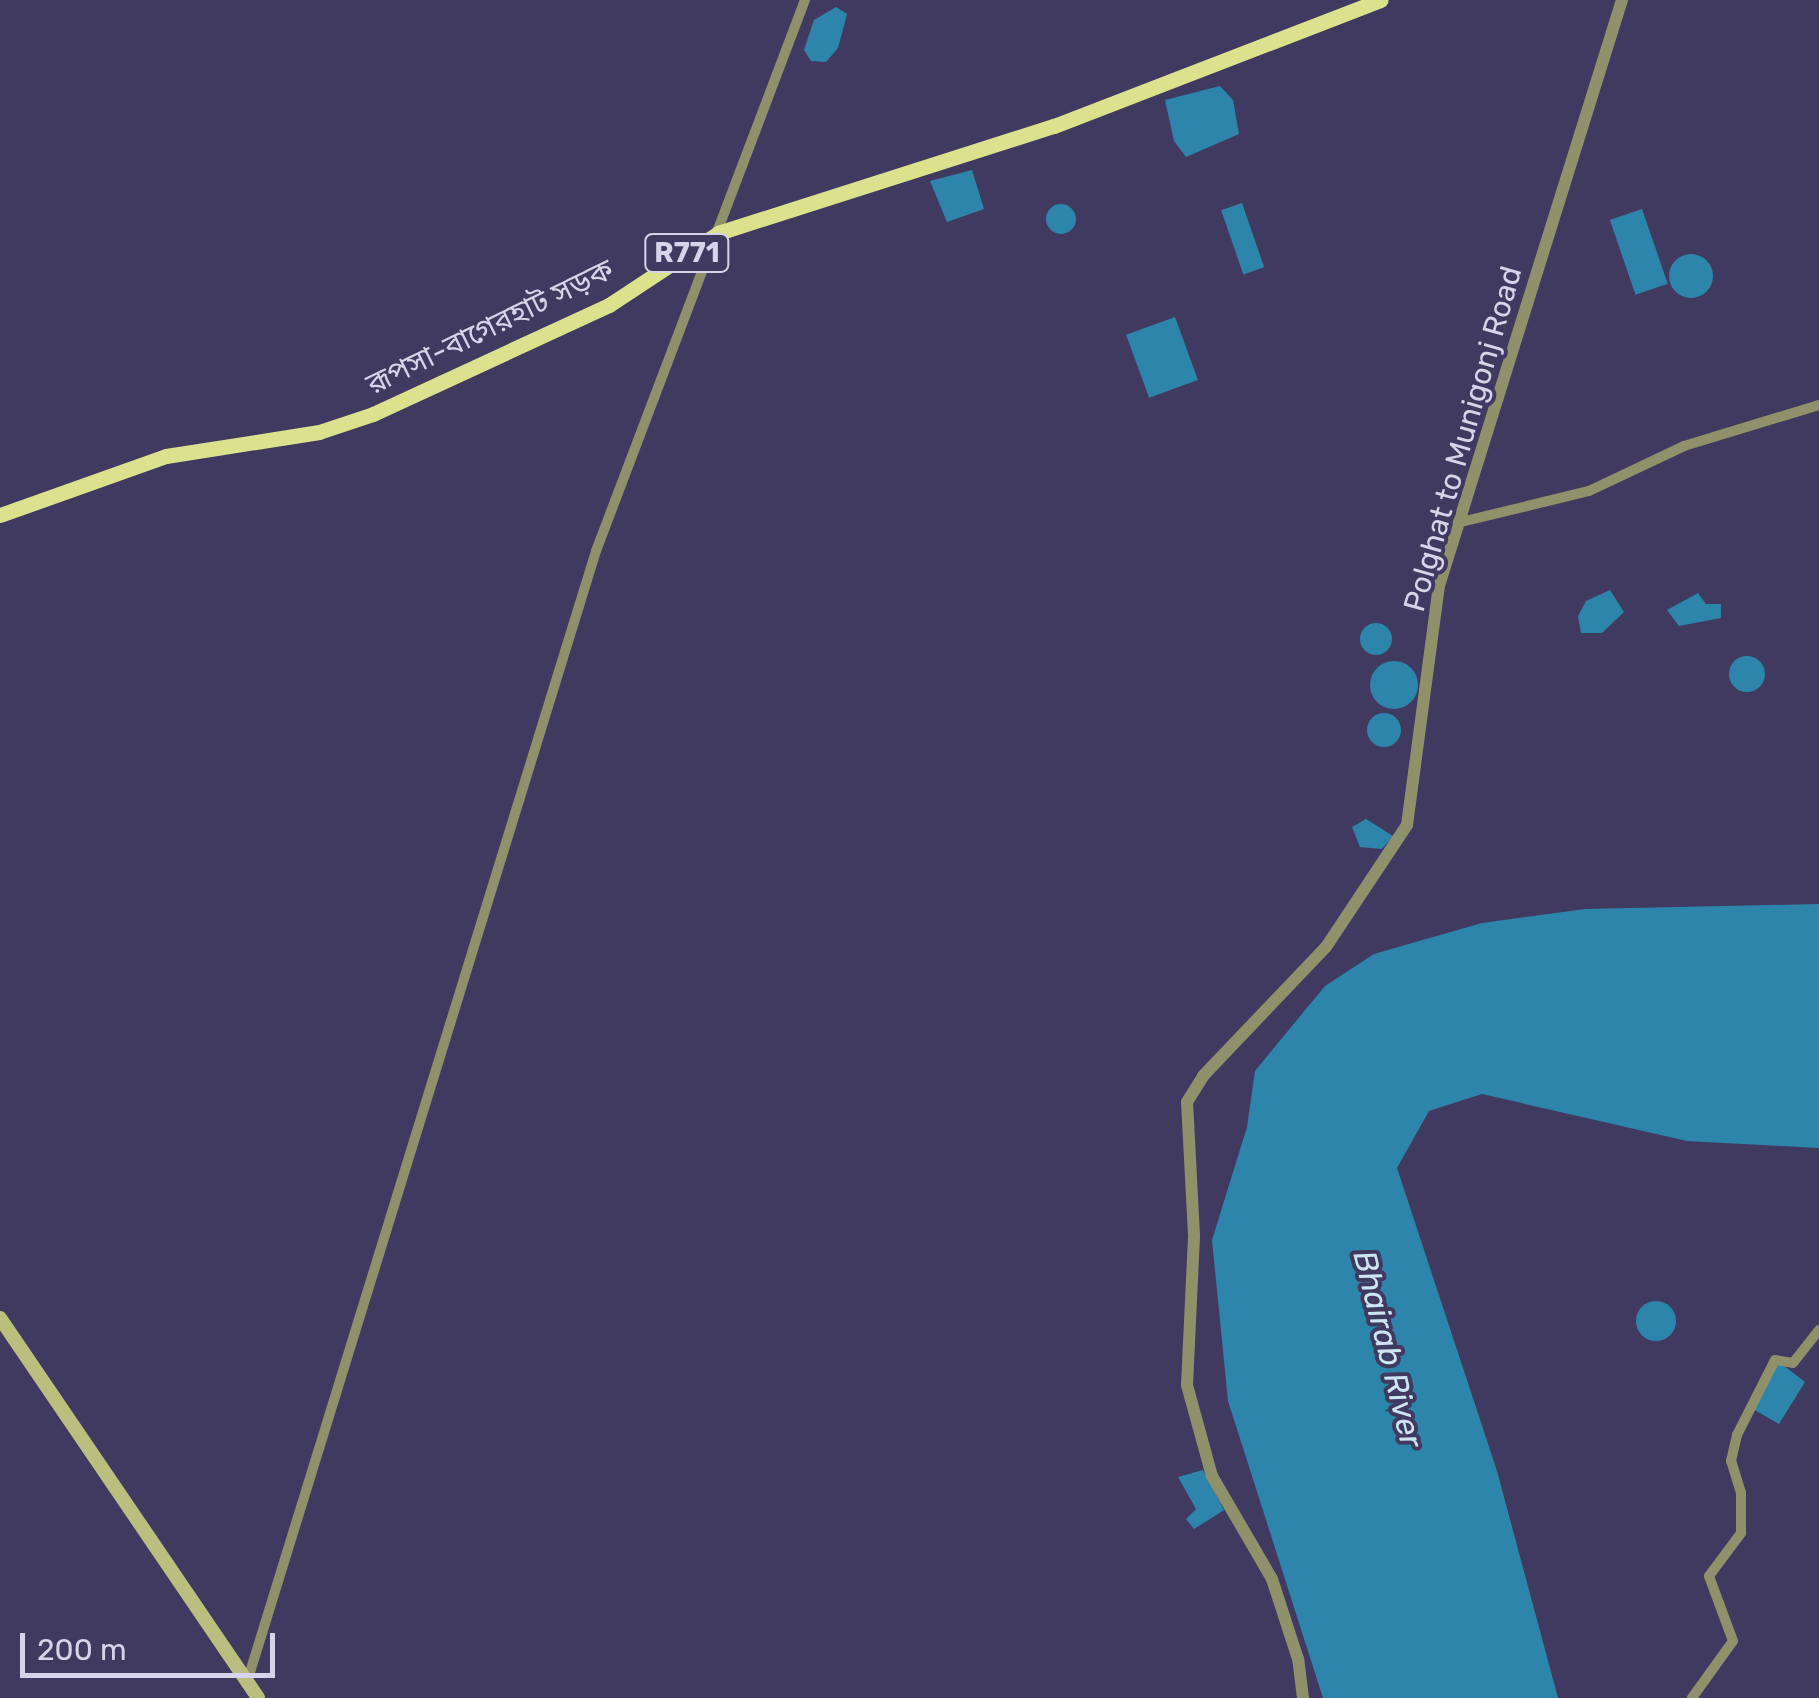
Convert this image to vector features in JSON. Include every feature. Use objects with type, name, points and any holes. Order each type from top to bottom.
[{"type":"main road","name":"রূপসা-বাগেরহাট সড়ক","points":[[0,515],[166,456],[319,432],[373,414],[609,304],[718,233],[1054,126],[1382,0]]},
{"type":"main road","points":[[0,1318],[246,1688],[258,1698]]},
{"type":"street","points":[[246,1688],[596,552],[805,0]]},
{"type":"street","name":"Polghat to Munigonj Road","points":[[1303,1698],[1272,1579],[1212,1476],[1186,1385],[1194,1235],[1188,1102],[1204,1076],[1326,947],[1407,825],[1440,586],[1622,0]]},
{"type":"street","points":[[1461,522],[1588,491],[1684,446],[1819,405]]},
{"type":"street","points":[[1692,1698],[1733,1641],[1709,1576],[1742,1533],[1741,1493],[1731,1461],[1737,1435],[1775,1360],[1793,1363],[1819,1330]]},
{"type":"water","points":[[836,7],[847,14],[838,48],[826,62],[811,61],[804,50],[814,20]]},
{"type":"water","points":[[1220,86],[1233,100],[1239,134],[1186,157],[1174,141],[1165,100]]},
{"type":"water","points":[[972,170],[984,209],[947,222],[930,181]]},
{"type":"water","points":[[1242,203],[1264,267],[1243,274],[1221,210]]},
{"type":"water","points":[[1061,204],[1072,208],[1076,219],[1072,230],[1061,234],[1050,230],[1046,219],[1050,208]]},
{"type":"water","points":[[1642,209],[1668,284],[1636,295],[1610,220]]},
{"type":"water","points":[[1691,254],[1707,260],[1713,276],[1707,292],[1691,298],[1675,292],[1669,276],[1675,260]]},
{"type":"water","points":[[1175,317],[1198,380],[1149,398],[1126,335]]},
{"type":"water","points":[[1610,590],[1624,612],[1602,633],[1581,633],[1578,616],[1586,601]]},
{"type":"water","points":[[1698,593],[1706,604],[1721,604],[1721,618],[1679,626],[1667,610]]},
{"type":"water","points":[[1376,623],[1387,628],[1392,639],[1387,650],[1376,655],[1365,650],[1360,639],[1365,628]]},
{"type":"water","points":[[1747,656],[1760,661],[1765,674],[1760,687],[1747,692],[1734,687],[1729,674],[1734,661]]},
{"type":"water","points":[[1394,661],[1411,668],[1418,685],[1411,702],[1394,709],[1377,702],[1370,685],[1377,668]]},
{"type":"water","points":[[1384,713],[1396,718],[1401,730],[1396,742],[1384,747],[1372,742],[1367,730],[1372,718]]},
{"type":"water","points":[[1366,819],[1393,836],[1382,849],[1360,847],[1352,827]]},
{"type":"water","name":"Bhairab River","points":[[1819,904],[1819,1148],[1687,1141],[1482,1094],[1429,1111],[1397,1168],[1497,1471],[1558,1698],[1323,1698],[1228,1401],[1212,1240],[1247,1127],[1255,1071],[1325,986],[1374,954],[1482,923],[1585,909]]},
{"type":"water","points":[[1656,1301],[1670,1307],[1676,1321],[1670,1335],[1656,1341],[1642,1335],[1636,1321],[1642,1307]]},
{"type":"water","points":[[1779,1362],[1805,1382],[1779,1424],[1753,1409]]},
{"type":"water","points":[[1203,1470],[1224,1510],[1194,1529],[1186,1519],[1196,1509],[1178,1477]]}]
